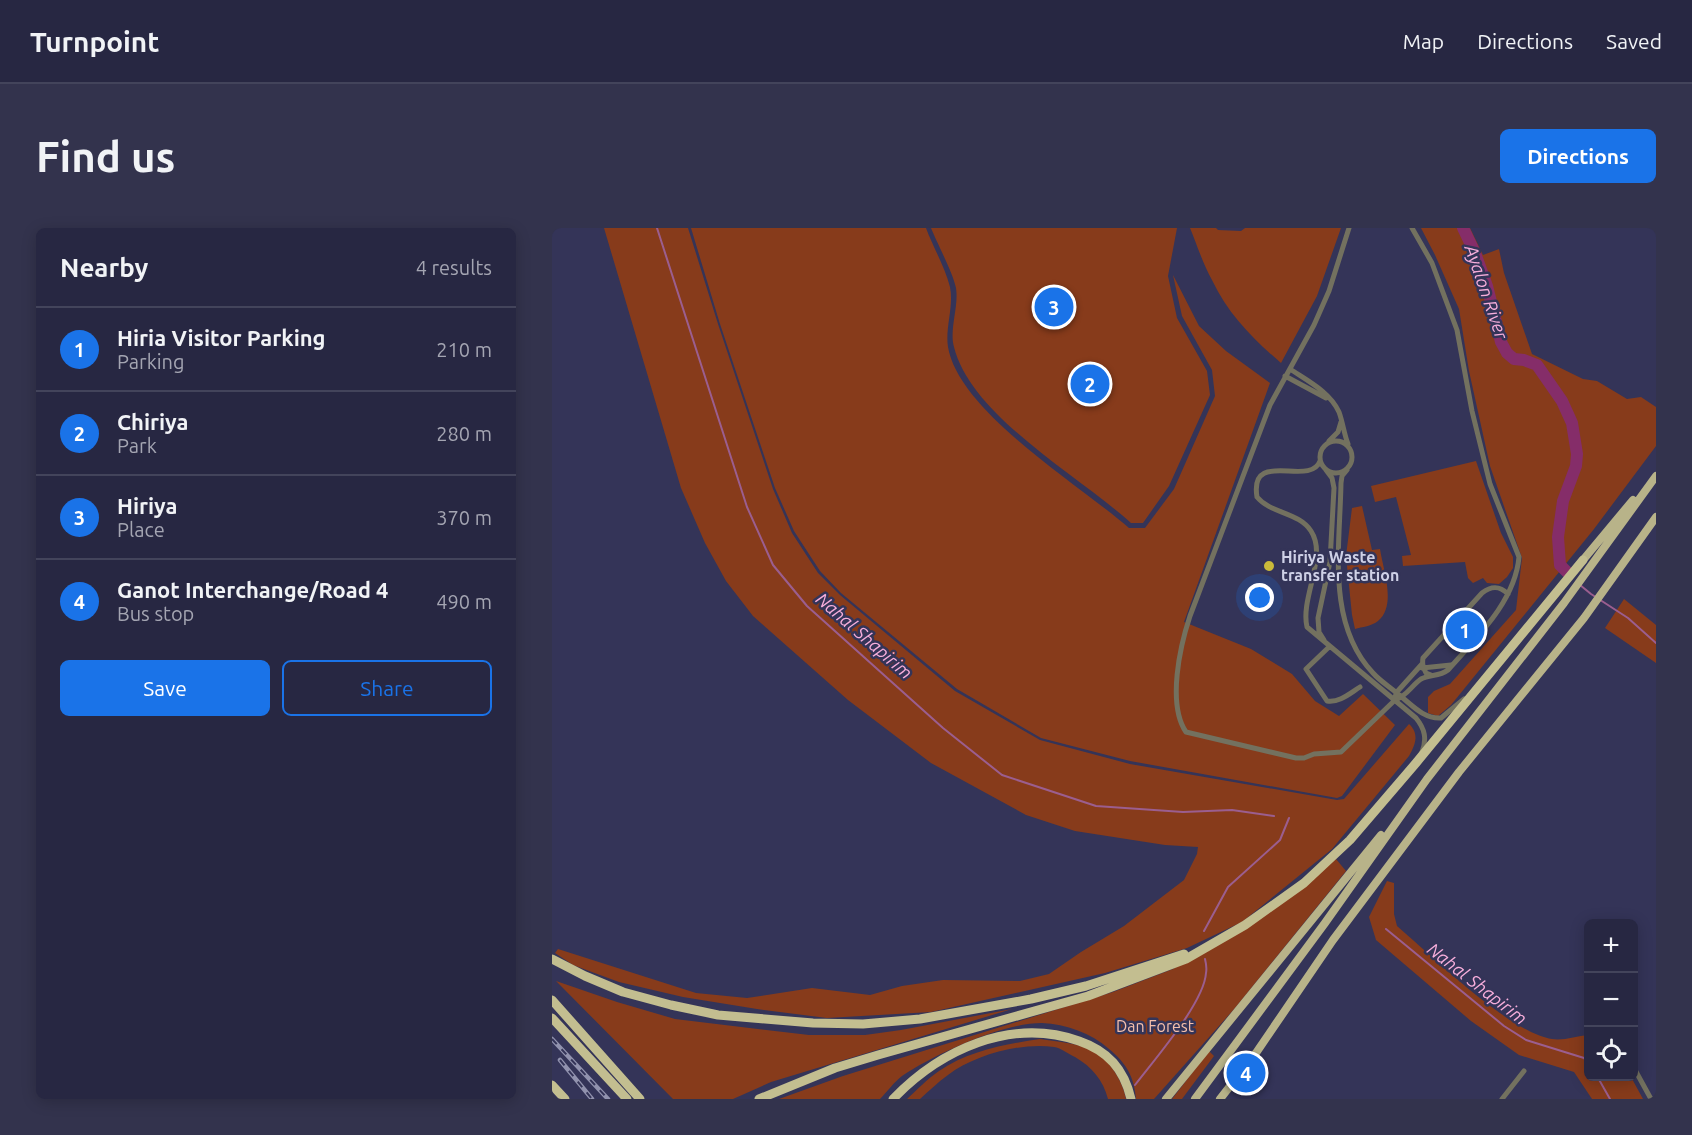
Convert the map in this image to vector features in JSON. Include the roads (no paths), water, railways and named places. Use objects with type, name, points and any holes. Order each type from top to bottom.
[{"type":"highway","points":[[759,1099],[835,1068],[1088,996],[1166,968],[1218,942],[1278,903],[1322,867],[1350,840],[1656,474]]},
{"type":"highway","points":[[1166,1099],[1427,779],[1564,603],[1656,474]]},
{"type":"highway","points":[[1220,1099],[1256,1053],[1333,940],[1445,790],[1584,618],[1656,517]]},
{"type":"highway","points":[[1196,1099],[1427,779]]},
{"type":"highway","points":[[552,959],[623,992],[718,1015],[813,1023],[863,1024],[920,1019],[1053,993],[1133,972],[1218,942]]},
{"type":"highway","points":[[552,1000],[640,1099]]},
{"type":"highway","points":[[552,1018],[627,1099]]},
{"type":"highway","points":[[892,1099],[927,1070],[965,1049],[998,1036],[1022,1032],[1053,1034],[1080,1041],[1100,1050],[1119,1068],[1131,1099]]},
{"type":"highway","points":[[610,1066],[647,1099]]},
{"type":"highway","points":[[552,1085],[565,1099]]},
{"type":"street","points":[[1349,228],[1329,291],[1314,325],[1270,405],[1181,643],[1177,683],[1178,705],[1184,729],[1192,734],[1296,758],[1341,752],[1395,700],[1402,698],[1422,678],[1441,675],[1453,665],[1500,609],[1518,568],[1519,557],[1490,484],[1457,330],[1432,263],[1412,228]]},
{"type":"street","points":[[1290,369],[1316,386],[1334,404],[1352,458],[1342,476],[1338,544],[1346,627],[1359,653],[1373,673],[1427,716],[1441,718],[1477,688]]},
{"type":"street","points":[[1285,376],[1334,404]]},
{"type":"street","points":[[1338,411],[1341,426],[1335,438],[1321,451],[1320,461],[1315,469],[1308,472],[1276,469],[1269,471],[1259,479],[1257,497],[1262,502],[1295,518],[1311,531],[1316,554],[1305,620],[1307,627],[1416,718],[1424,730],[1425,743],[1416,763]]},
{"type":"street","points":[[1327,444],[1335,441],[1348,446]]},
{"type":"street","points":[[1320,461],[1332,478],[1334,488],[1328,572],[1318,618],[1319,632],[1328,646]]},
{"type":"street","points":[[1326,470],[1336,474],[1347,470]]},
{"type":"street","points":[[1431,675],[1426,673],[1422,666],[1427,652],[1482,593],[1488,588],[1495,587],[1503,589],[1508,594]]},
{"type":"street","points":[[1328,646],[1306,669],[1322,696],[1332,702],[1360,687]]},
{"type":"street","points":[[1395,700],[1396,693],[1416,669],[1422,666],[1453,665]]},
{"type":"street","points":[[1502,1099],[1524,1071]]},
{"type":"street","points":[[1638,1075],[1652,1099]]},
{"type":"waterway","name":"Nahal Shapirim","points":[[657,228],[747,507],[773,565],[807,606],[943,728],[1002,775],[1096,806],[1183,812],[1232,810],[1274,816]]},
{"type":"waterway","name":"Ayalon River","points":[[1463,228],[1487,286],[1501,342],[1507,353],[1514,359],[1537,365],[1562,401],[1572,423],[1577,454],[1576,466],[1563,501],[1558,537],[1560,565],[1567,572]]},
{"type":"waterway","points":[[1580,585],[1628,618],[1656,643]]},
{"type":"waterway","points":[[1204,931],[1228,887],[1280,840],[1289,818]]},
{"type":"waterway","name":"Nahal Shapirim","points":[[1386,929],[1504,1026],[1526,1040],[1584,1058]]},
{"type":"waterway","points":[[1135,1085],[1177,1031],[1197,1000],[1206,973],[1205,959]]},
{"type":"waterway","name":"Nahal Shapirim","points":[[1600,1081],[1610,1099]]},
{"type":"railway","points":[[552,1039],[608,1099]]},
{"type":"railway","points":[[560,1060],[592,1099]]},
{"type":"place","name":"Hiriya","points":[[1054,307]]},
{"type":"place","name":"Chiriya","points":[[1090,384]]},
{"type":"place","name":"Hiriya Waste transfer station","points":[[1269,566]]},
{"type":"place","name":"Hiria Visitor Parking","points":[[1465,630]]},
{"type":"place","name":"Ganot Interchange/Road 4","points":[[1246,1073]]},
{"type":"park label","name":"Dan Forest","points":[[1155,1026]]}]
